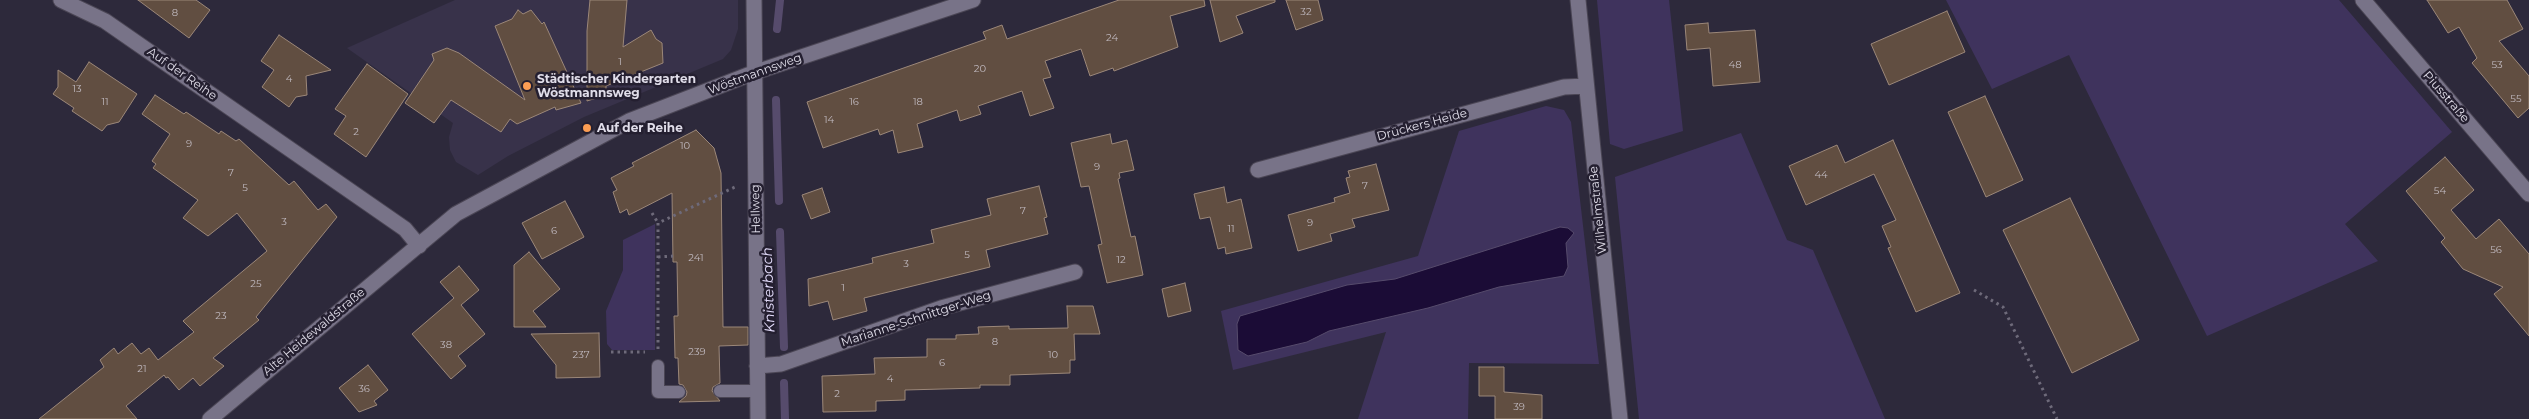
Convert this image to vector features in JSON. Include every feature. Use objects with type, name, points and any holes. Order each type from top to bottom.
[{"type":"street","name":"Auf der Reihe","points":[[61,0],[105,21],[405,229],[419,246]]},
{"type":"street","name":"Hellweg","points":[[754,0],[753,74],[758,419]]},
{"type":"street","name":"Wöstmannsweg","points":[[419,246],[456,214],[629,121],[753,74],[973,0]]},
{"type":"street","name":"Wilhelmstraße","points":[[1578,0],[1620,419]]},
{"type":"street","name":"Piusstraße","points":[[2363,0],[2529,194]]},
{"type":"street","name":"Drückers Heide","points":[[1258,170],[1564,87],[1586,86]]},
{"type":"street","name":"Alte Heidewaldstraße","points":[[210,419],[419,246]]},
{"type":"street","name":"Marianne-Schnittger-Weg","points":[[757,366],[781,364],[941,308],[1075,272]]},
{"type":"lane","points":[[658,366],[658,392],[679,392]]},
{"type":"lane","points":[[720,391],[758,391]]},
{"type":"path","points":[[658,223],[738,185],[755,184]]},
{"type":"path","points":[[652,213],[658,223],[658,366]]},
{"type":"path","points":[[658,257],[673,256]]},
{"type":"path","points":[[1974,290],[2003,307],[2057,419]]},
{"type":"path","points":[[611,352],[658,352]]},
{"type":"shaded area","name":"Städtischer Kindergarten Wöstmannsweg","points":[[455,0],[738,0],[738,29],[731,50],[723,59],[584,117],[508,156],[478,175],[456,162],[450,150],[449,137],[453,123],[347,48]]},
{"type":"shaded area","points":[[1597,0],[1669,0],[1683,131],[1624,149],[1610,144]]},
{"type":"shaded area","points":[[1946,0],[2339,0],[2452,132],[2345,224],[2378,261],[2207,336],[2069,55],[1992,89]]},
{"type":"shaded area","points":[[1546,106],[1564,110],[1571,122],[1599,364],[1469,363],[1468,419],[1358,419],[1386,332],[1233,370],[1221,311],[1418,256],[1459,131]]},
{"type":"shaded area","points":[[1741,133],[1787,240],[1813,250],[1885,419],[1639,419],[1615,177]]},
{"type":"shaded area","points":[[655,224],[655,350],[612,350],[607,344],[606,311],[623,270],[623,240]]},
{"type":"shaded area","points":[[1560,227],[1568,228],[1574,233],[1566,243],[1568,267],[1564,276],[1499,287],[1428,308],[1329,331],[1307,342],[1248,356],[1238,350],[1237,324],[1240,316],[1347,285],[1395,279]]},
{"type":"building","points":[[138,0],[196,0],[210,10],[189,38]]},
{"type":"building","points":[[590,0],[627,0],[623,47],[651,30],[656,39],[662,43],[663,63],[606,86],[606,95],[587,101],[587,31]]},
{"type":"building","points":[[1119,0],[1204,0],[1205,6],[1170,16],[1178,47],[1114,71],[1113,68],[1090,76],[1081,49],[1045,61],[1051,77],[1043,79],[1054,108],[1030,116],[1022,91],[978,106],[981,114],[960,121],[957,110],[917,124],[923,147],[898,153],[893,130],[880,135],[878,129],[823,148],[807,102],[986,39],[983,32],[1002,25],[1007,39]]},
{"type":"building","points":[[1210,0],[1275,0],[1275,2],[1236,16],[1243,33],[1220,42]]},
{"type":"building","points":[[1286,0],[1318,0],[1323,20],[1296,30]]},
{"type":"building","points":[[2427,0],[2507,0],[2523,29],[2499,41],[2529,76],[2529,108],[2518,118],[2472,63],[2477,58],[2459,27],[2448,33]]},
{"type":"building","points":[[518,10],[523,14],[531,10],[542,24],[544,22],[581,103],[556,110],[555,107],[517,124],[510,119],[501,132],[451,100],[434,123],[405,103],[434,60],[432,54],[447,48],[459,53],[525,100],[495,26],[512,19]]},
{"type":"building","points":[[1947,11],[1965,52],[1889,85],[1871,44]]},
{"type":"building","points":[[1708,23],[1709,33],[1755,30],[1760,82],[1713,86],[1710,48],[1687,50],[1685,25]]},
{"type":"building","points":[[279,35],[331,70],[306,76],[307,95],[296,97],[289,107],[262,87],[274,70],[261,61]]},
{"type":"building","points":[[89,62],[137,94],[119,122],[107,125],[102,131],[72,111],[74,108],[53,94],[58,87],[58,70],[76,82]]},
{"type":"building","points":[[367,64],[408,94],[366,157],[334,134],[346,116],[335,109]]},
{"type":"building","points":[[155,95],[184,114],[186,112],[219,134],[221,131],[236,141],[239,139],[289,185],[294,181],[318,210],[326,204],[337,217],[256,317],[259,320],[213,358],[224,366],[200,386],[193,378],[179,390],[164,375],[126,406],[137,419],[39,419],[104,367],[100,360],[114,348],[118,354],[132,343],[141,354],[149,348],[158,360],[194,332],[183,321],[267,251],[237,213],[208,236],[183,218],[198,200],[153,168],[156,164],[152,161],[170,134],[142,114]]},
{"type":"building","points":[[1985,96],[2023,180],[1986,197],[1948,112]]},
{"type":"building","points":[[696,130],[714,148],[721,173],[723,327],[748,327],[748,345],[719,346],[720,383],[713,387],[712,391],[720,401],[679,402],[686,396],[687,392],[683,385],[679,384],[678,358],[675,358],[674,316],[678,316],[677,262],[673,262],[672,193],[629,215],[627,209],[620,213],[613,192],[617,190],[611,178],[634,166],[632,163]]},
{"type":"building","points":[[1110,134],[1112,144],[1127,140],[1134,170],[1119,173],[1120,178],[1118,179],[1131,237],[1135,236],[1143,275],[1107,283],[1098,245],[1102,244],[1089,186],[1081,187],[1071,143]]},
{"type":"building","points":[[1893,140],[1960,293],[1916,312],[1888,248],[1891,247],[1882,226],[1896,220],[1874,174],[1806,205],[1789,166],[1837,145],[1845,163]]},
{"type":"building","points":[[2445,157],[2474,190],[2451,210],[2476,239],[2499,219],[2529,254],[2529,336],[2494,294],[2503,287],[2463,269],[2441,242],[2445,238],[2406,191]]},
{"type":"building","points":[[1376,164],[1389,210],[1352,219],[1355,227],[1330,234],[1332,241],[1298,251],[1288,215],[1335,202],[1334,198],[1350,193],[1346,178],[1350,177],[1348,171]]},
{"type":"building","points":[[1039,186],[1047,217],[1044,218],[1048,234],[986,250],[990,267],[864,298],[867,311],[833,320],[828,301],[809,306],[808,279],[873,263],[872,258],[934,243],[931,230],[991,215],[987,199]]},
{"type":"building","points":[[1224,187],[1227,203],[1241,199],[1252,248],[1226,254],[1225,247],[1218,249],[1210,217],[1200,219],[1194,194]]},
{"type":"building","points":[[822,188],[830,212],[811,219],[802,195]]},
{"type":"building","points":[[2070,198],[2139,340],[2072,373],[2003,230]]},
{"type":"building","points":[[565,201],[584,237],[542,259],[522,223]]},
{"type":"building","points":[[529,252],[560,289],[533,311],[546,327],[514,327],[514,265]]},
{"type":"building","points":[[459,266],[479,290],[461,305],[485,334],[458,356],[466,366],[451,379],[412,334],[454,298],[440,282]]},
{"type":"building","points":[[1185,283],[1191,311],[1168,317],[1162,289]]},
{"type":"building","points":[[1067,306],[1093,306],[1100,334],[1074,334],[1075,360],[1070,360],[1070,373],[1010,375],[1010,385],[980,385],[980,388],[905,390],[905,400],[876,401],[876,411],[823,412],[822,376],[875,374],[874,358],[927,357],[927,339],[956,339],[956,335],[979,334],[978,327],[1009,326],[1009,329],[1068,328]]},
{"type":"building","points":[[599,333],[600,377],[556,378],[556,365],[531,334]]},
{"type":"building","points":[[368,365],[388,390],[374,401],[377,405],[359,412],[339,388]]},
{"type":"building","points":[[1479,367],[1504,367],[1504,392],[1542,395],[1542,419],[1495,419],[1495,396],[1479,396]]},
{"type":"waterway","name":"Knisterbach","points":[[777,29],[780,0]]},
{"type":"waterway","name":"Knisterbach","points":[[776,100],[779,201]]},
{"type":"waterway","name":"Knisterbach","points":[[780,232],[784,347]]},
{"type":"waterway","name":"Knisterbach","points":[[784,383],[785,419]]},
{"type":"place","name":"Städtischer Kindergarten Wöstmannsweg","points":[[527,86]]},
{"type":"place","name":"Auf der Reihe","points":[[587,128]]}]
